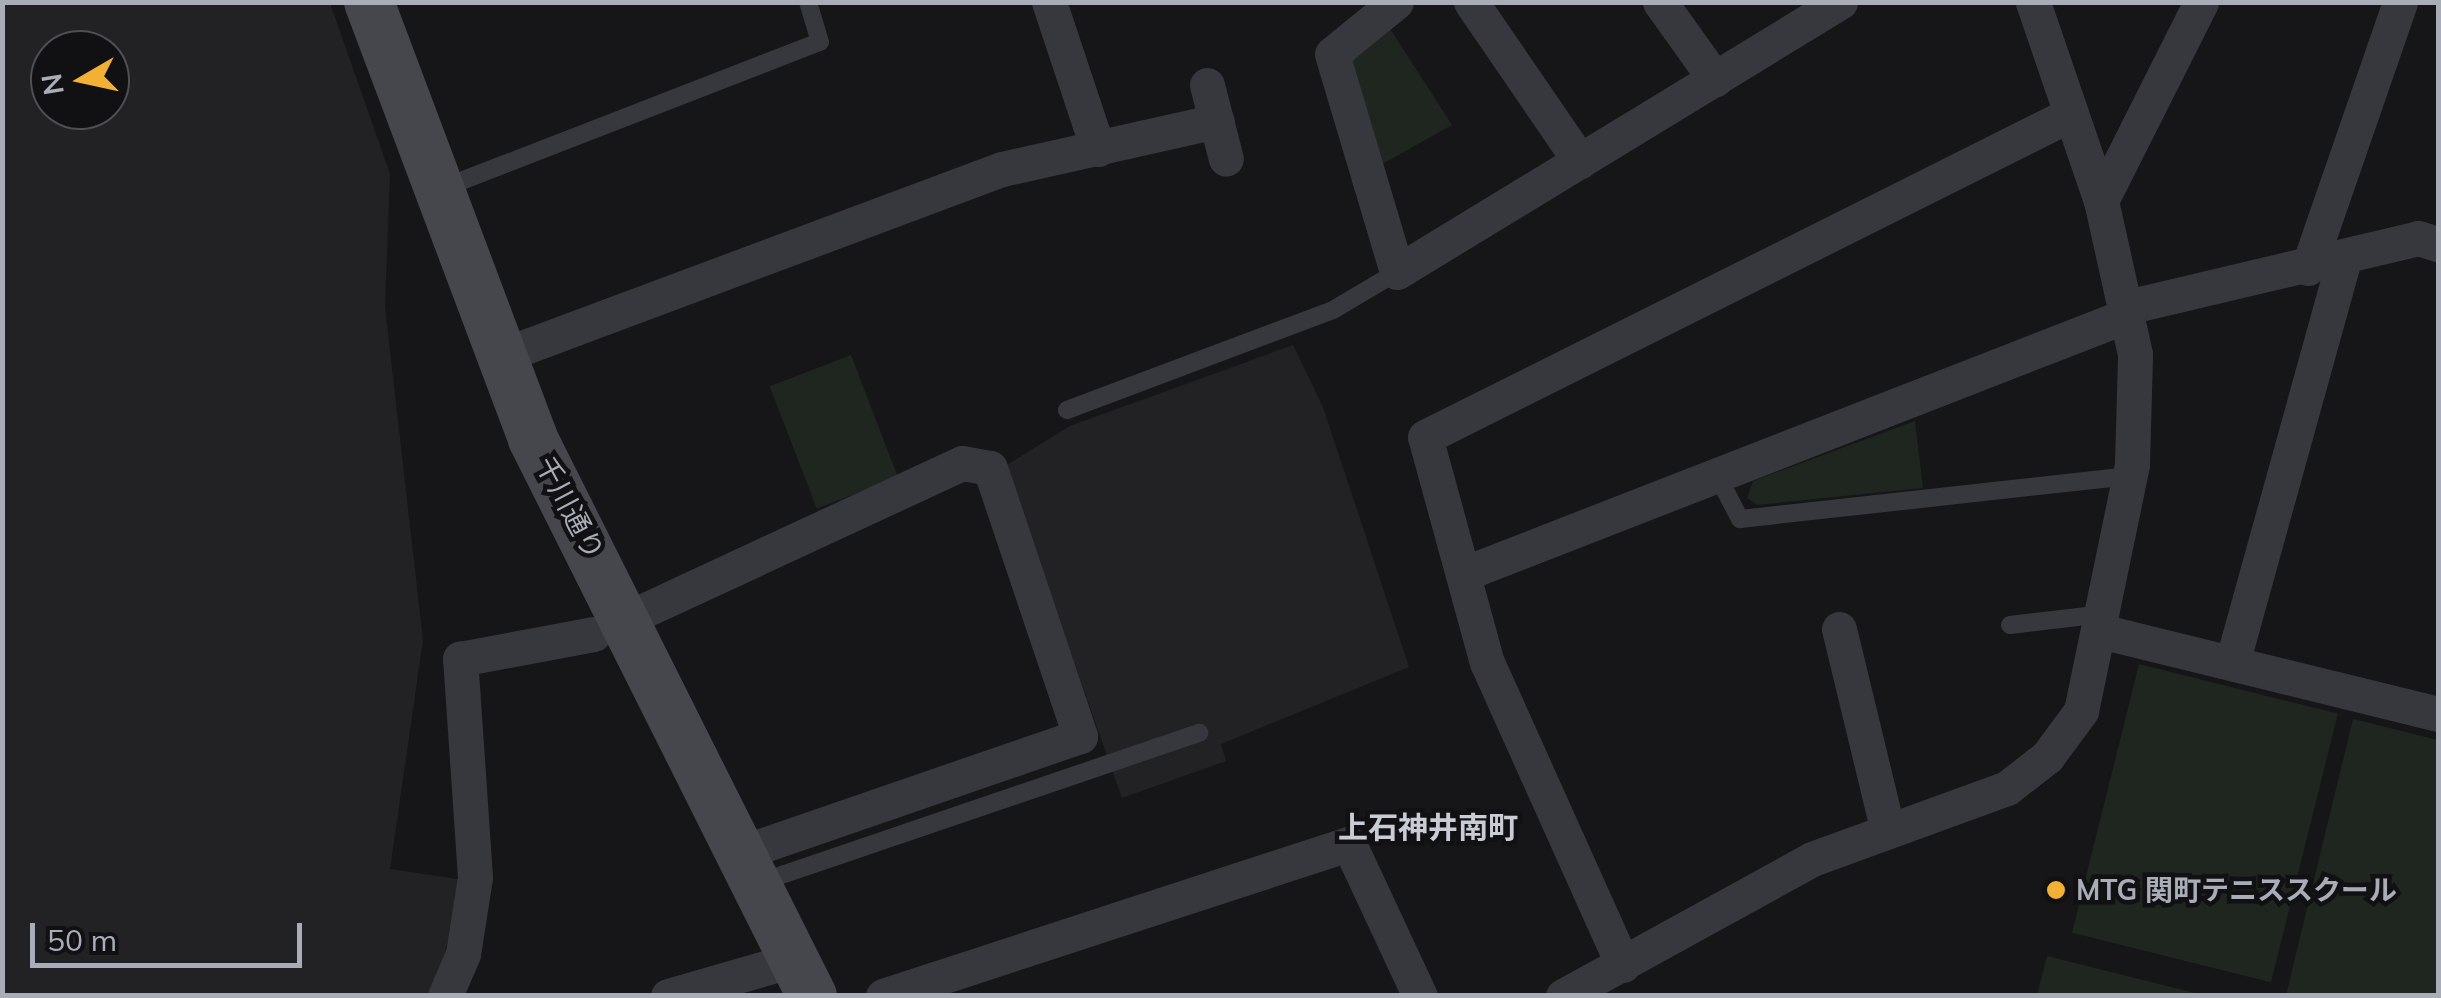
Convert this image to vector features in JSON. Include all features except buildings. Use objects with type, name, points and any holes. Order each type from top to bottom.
[{"type":"main road","name":"千川通り","points":[[369,2],[498,357],[611,626],[803,978]]},
{"type":"street","points":[[1049,2],[1098,149]]},
{"type":"street","points":[[1396,2],[1332,54],[1397,272],[1840,2]]},
{"type":"street","points":[[1471,2],[1580,161]]},
{"type":"street","points":[[1660,2],[1715,79]]},
{"type":"street","points":[[1563,996],[1887,828],[2007,788],[2047,757],[2080,711],[2130,476],[2128,311],[2101,201],[2033,2]]},
{"type":"street","points":[[2101,201],[2201,2]]},
{"type":"street","points":[[2308,268],[2400,2]]},
{"type":"street","points":[[1207,85],[1226,159]]},
{"type":"street","points":[[1623,965],[1487,663],[1425,438],[2071,114]]},
{"type":"street","points":[[498,357],[1002,169],[1216,121]]},
{"type":"street","points":[[1463,574],[2128,311],[2418,238],[2438,244]]},
{"type":"street","points":[[2232,663],[2344,258]]},
{"type":"street","points":[[445,996],[463,954],[475,877],[460,659],[611,626],[962,462],[990,468],[1080,736],[744,870]]},
{"type":"street","points":[[2102,622],[2232,663],[2438,714]]},
{"type":"street","points":[[1839,629],[1887,828]]},
{"type":"street","points":[[883,996],[1349,844],[1420,996]]},
{"type":"street","points":[[668,996],[803,978]]},
{"type":"lane","points":[[438,190],[820,42],[808,2]]},
{"type":"lane","points":[[1067,410],[1333,310],[1397,272]]},
{"type":"lane","points":[[1717,475],[1740,519],[2130,476]]},
{"type":"lane","points":[[2010,624],[2102,622]]},
{"type":"lane","points":[[744,870],[1200,732]]},
{"type":"shaded area","points":[[2,3],[330,3],[390,174],[385,307],[423,640],[390,869],[464,880],[434,995],[3,995]]},
{"type":"shaded area","points":[[1387,24],[1452,125],[1377,167],[1342,57]]},
{"type":"shaded area","points":[[1293,345],[1323,407],[1409,667],[1221,744],[1226,761],[1122,798],[1005,466],[1070,426]]},
{"type":"shaded area","points":[[851,355],[898,477],[817,508],[770,386]]},
{"type":"shaded area","points":[[1915,421],[1923,488],[1757,505],[1747,498],[1753,481]]},
{"type":"shaded area","points":[[2139,664],[2338,714],[2271,982],[2072,933]]},
{"type":"shaded area","points":[[2353,719],[2438,740],[2438,995],[2286,995]]},
{"type":"shaded area","points":[[2047,956],[2203,995],[2037,995]]},
{"type":"place","name":"MTG 関町テニススクール","points":[[2056,890]]},
{"type":"district","name":"上石神井南町","points":[[1428,827]]}]
